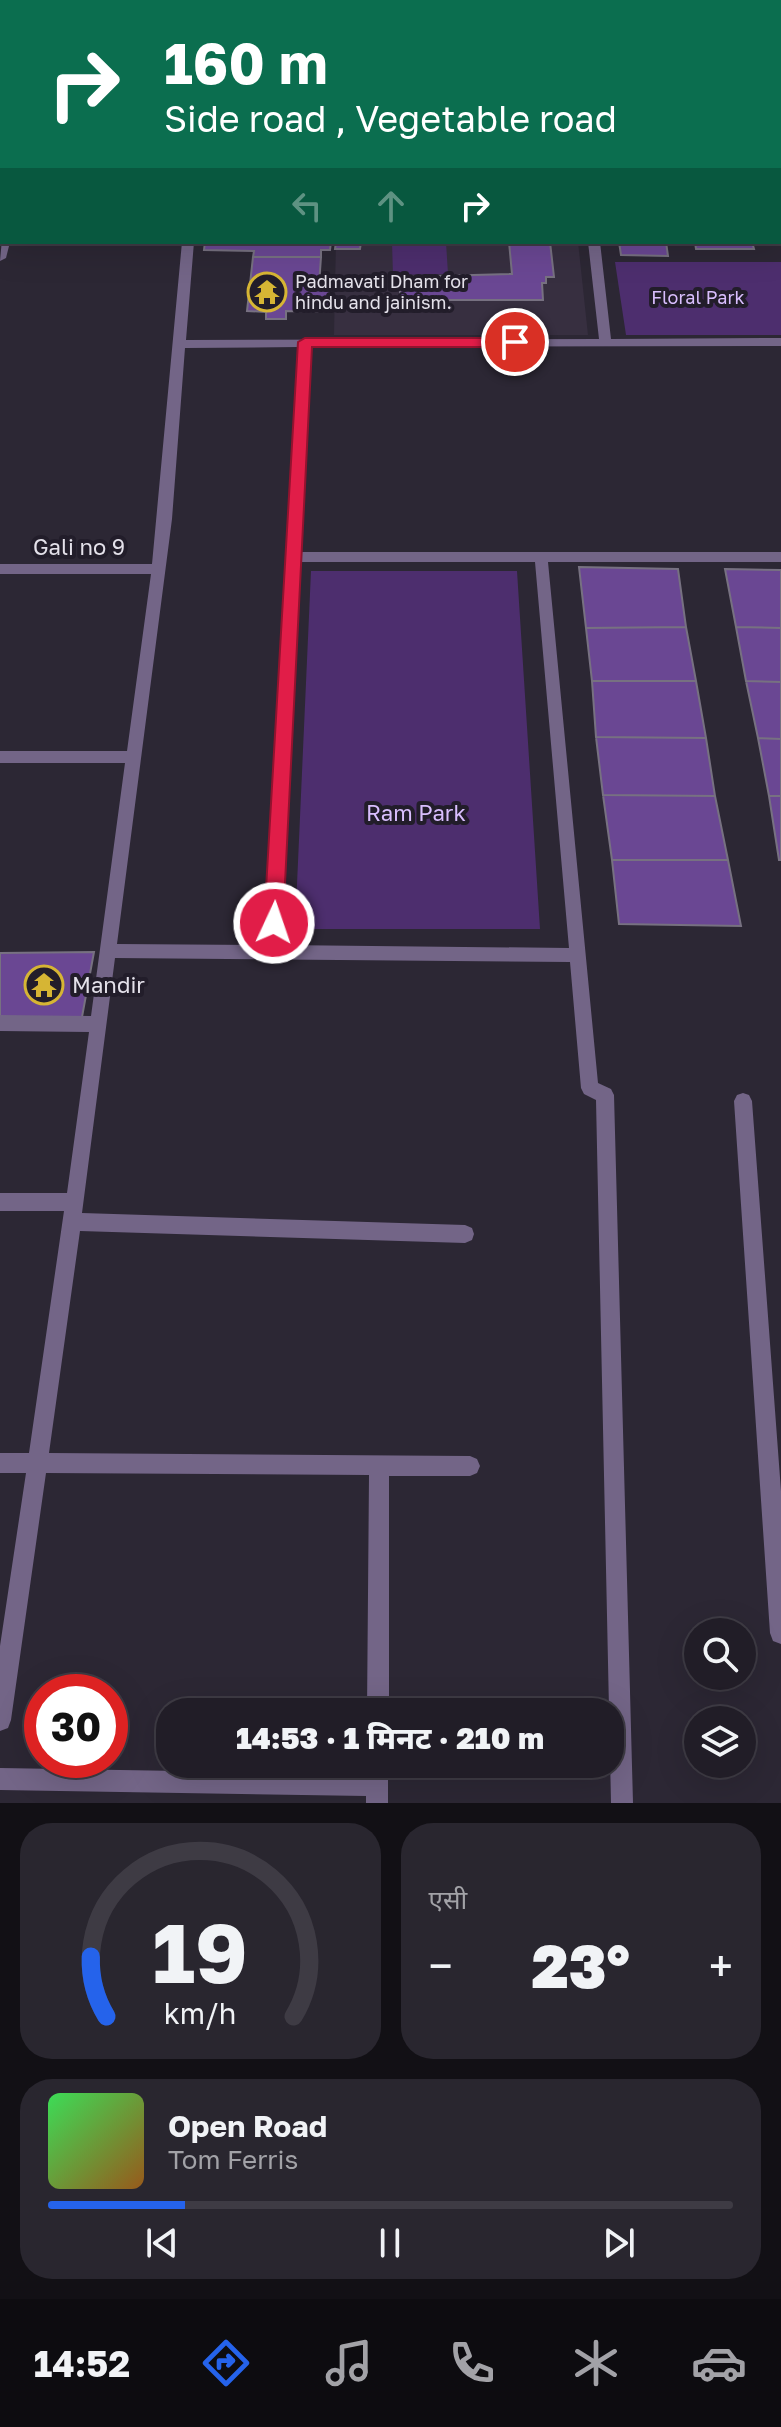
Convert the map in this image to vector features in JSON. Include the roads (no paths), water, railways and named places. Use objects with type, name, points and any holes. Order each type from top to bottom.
[{"type":"street","points":[[0,1720],[99,1024],[158,569],[188,244]]},
{"type":"street","points":[[594,244],[605,342]]},
{"type":"street","points":[[272,953],[305,342]]},
{"type":"street","points":[[180,344],[781,342]]},
{"type":"street","points":[[293,557],[781,557]]},
{"type":"street","points":[[541,557],[590,1088],[605,1095],[622,1803]]},
{"type":"street","name":"Gali no 9","points":[[0,569],[158,569]]},
{"type":"street","points":[[0,757],[134,757]]},
{"type":"street","points":[[108,951],[578,955]]},
{"type":"street","points":[[0,1023],[99,1024]]},
{"type":"street","points":[[743,1101],[781,1633]]},
{"type":"street","points":[[0,1202],[73,1212],[465,1234]]},
{"type":"street","points":[[0,1463],[470,1466]]},
{"type":"street","points":[[378,1698],[379,1465]]},
{"type":"street","points":[[0,1779],[377,1784]]},
{"type":"place","name":"Padmavati Dham for hindu and jainism.","points":[[267,292]]},
{"type":"place","name":"Mandir","points":[[44,985]]},
{"type":"park label","name":"Floral Park","points":[[698,298]]},
{"type":"park label","name":"Ram Park","points":[[416,813]]}]
